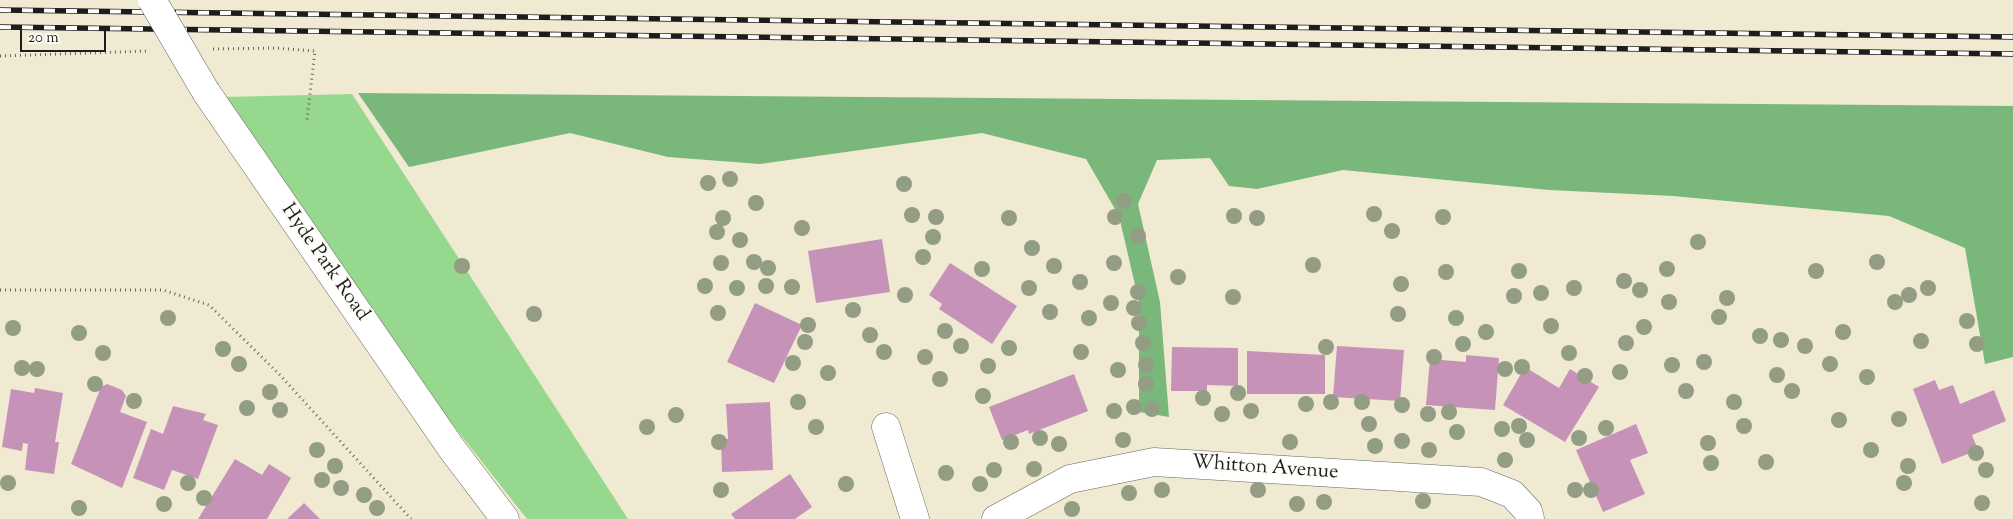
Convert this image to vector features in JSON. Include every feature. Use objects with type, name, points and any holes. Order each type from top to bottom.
[{"type":"street","name":"Hyde Park Road","points":[[152,0],[206,92],[452,448],[506,519]]},
{"type":"street","points":[[886,427],[915,519]]},
{"type":"street","name":"Whitton Avenue","points":[[996,519],[1070,479],[1154,462],[1481,482],[1512,494],[1528,511],[1530,519]]},
{"type":"path","points":[[207,50],[274,48],[315,51],[307,120]]},
{"type":"path","points":[[0,56],[150,51]]},
{"type":"path","points":[[0,290],[163,290],[209,305],[279,374],[412,519]]},
{"type":"green space","points":[[358,93],[2013,106],[2013,357],[1985,364],[1965,248],[1889,216],[1673,196],[1549,190],[1343,170],[1257,189],[1229,186],[1210,158],[1157,160],[1138,204],[1160,302],[1169,417],[1139,412],[1139,302],[1119,216],[1086,159],[982,133],[760,164],[668,157],[570,133],[409,167]]},
{"type":"green space","points":[[352,94],[628,519],[527,519],[412,373],[225,97]]},
{"type":"building","points":[[882,239],[890,292],[816,303],[808,251]]},
{"type":"building","points":[[950,263],[1017,306],[992,344],[939,309],[942,304],[929,295]]},
{"type":"building","points":[[755,303],[802,325],[774,383],[727,362]]},
{"type":"building","points":[[1337,346],[1404,350],[1400,401],[1333,397]]},
{"type":"building","points":[[1172,347],[1238,348],[1238,386],[1207,385],[1207,391],[1171,391]]},
{"type":"building","points":[[1247,351],[1325,355],[1325,394],[1247,394]]},
{"type":"building","points":[[1466,355],[1499,358],[1495,410],[1426,405],[1430,359],[1466,362]]},
{"type":"building","points":[[1525,367],[1559,388],[1570,369],[1599,387],[1565,442],[1503,405]]},
{"type":"building","points":[[1074,374],[1088,411],[1029,434],[1028,430],[1002,440],[989,407]]},
{"type":"building","points":[[1935,380],[1939,390],[1953,385],[1960,404],[1994,390],[2006,421],[1972,435],[1978,450],[1942,464],[1913,389]]},
{"type":"building","points":[[107,384],[122,390],[126,396],[120,412],[147,422],[122,488],[71,464],[101,387]]},
{"type":"building","points":[[35,388],[63,393],[55,442],[59,442],[54,474],[25,470],[28,444],[23,443],[22,451],[2,447],[11,389],[34,393]]},
{"type":"building","points":[[770,402],[773,470],[722,472],[721,439],[728,439],[726,404]]},
{"type":"building","points":[[173,406],[206,414],[203,420],[218,425],[198,479],[172,470],[164,490],[133,478],[151,429],[163,434]]},
{"type":"building","points":[[1636,424],[1648,453],[1630,460],[1645,494],[1603,512],[1576,450]]},
{"type":"building","points":[[235,459],[262,475],[269,464],[291,478],[267,519],[198,519]]},
{"type":"building","points":[[790,474],[812,507],[795,519],[735,519],[731,514]]},
{"type":"building","points":[[304,503],[320,519],[287,519],[302,505]]},
{"type":"railway","points":[[0,10],[2013,37]]},
{"type":"railway","points":[[0,27],[2013,54]]}]
